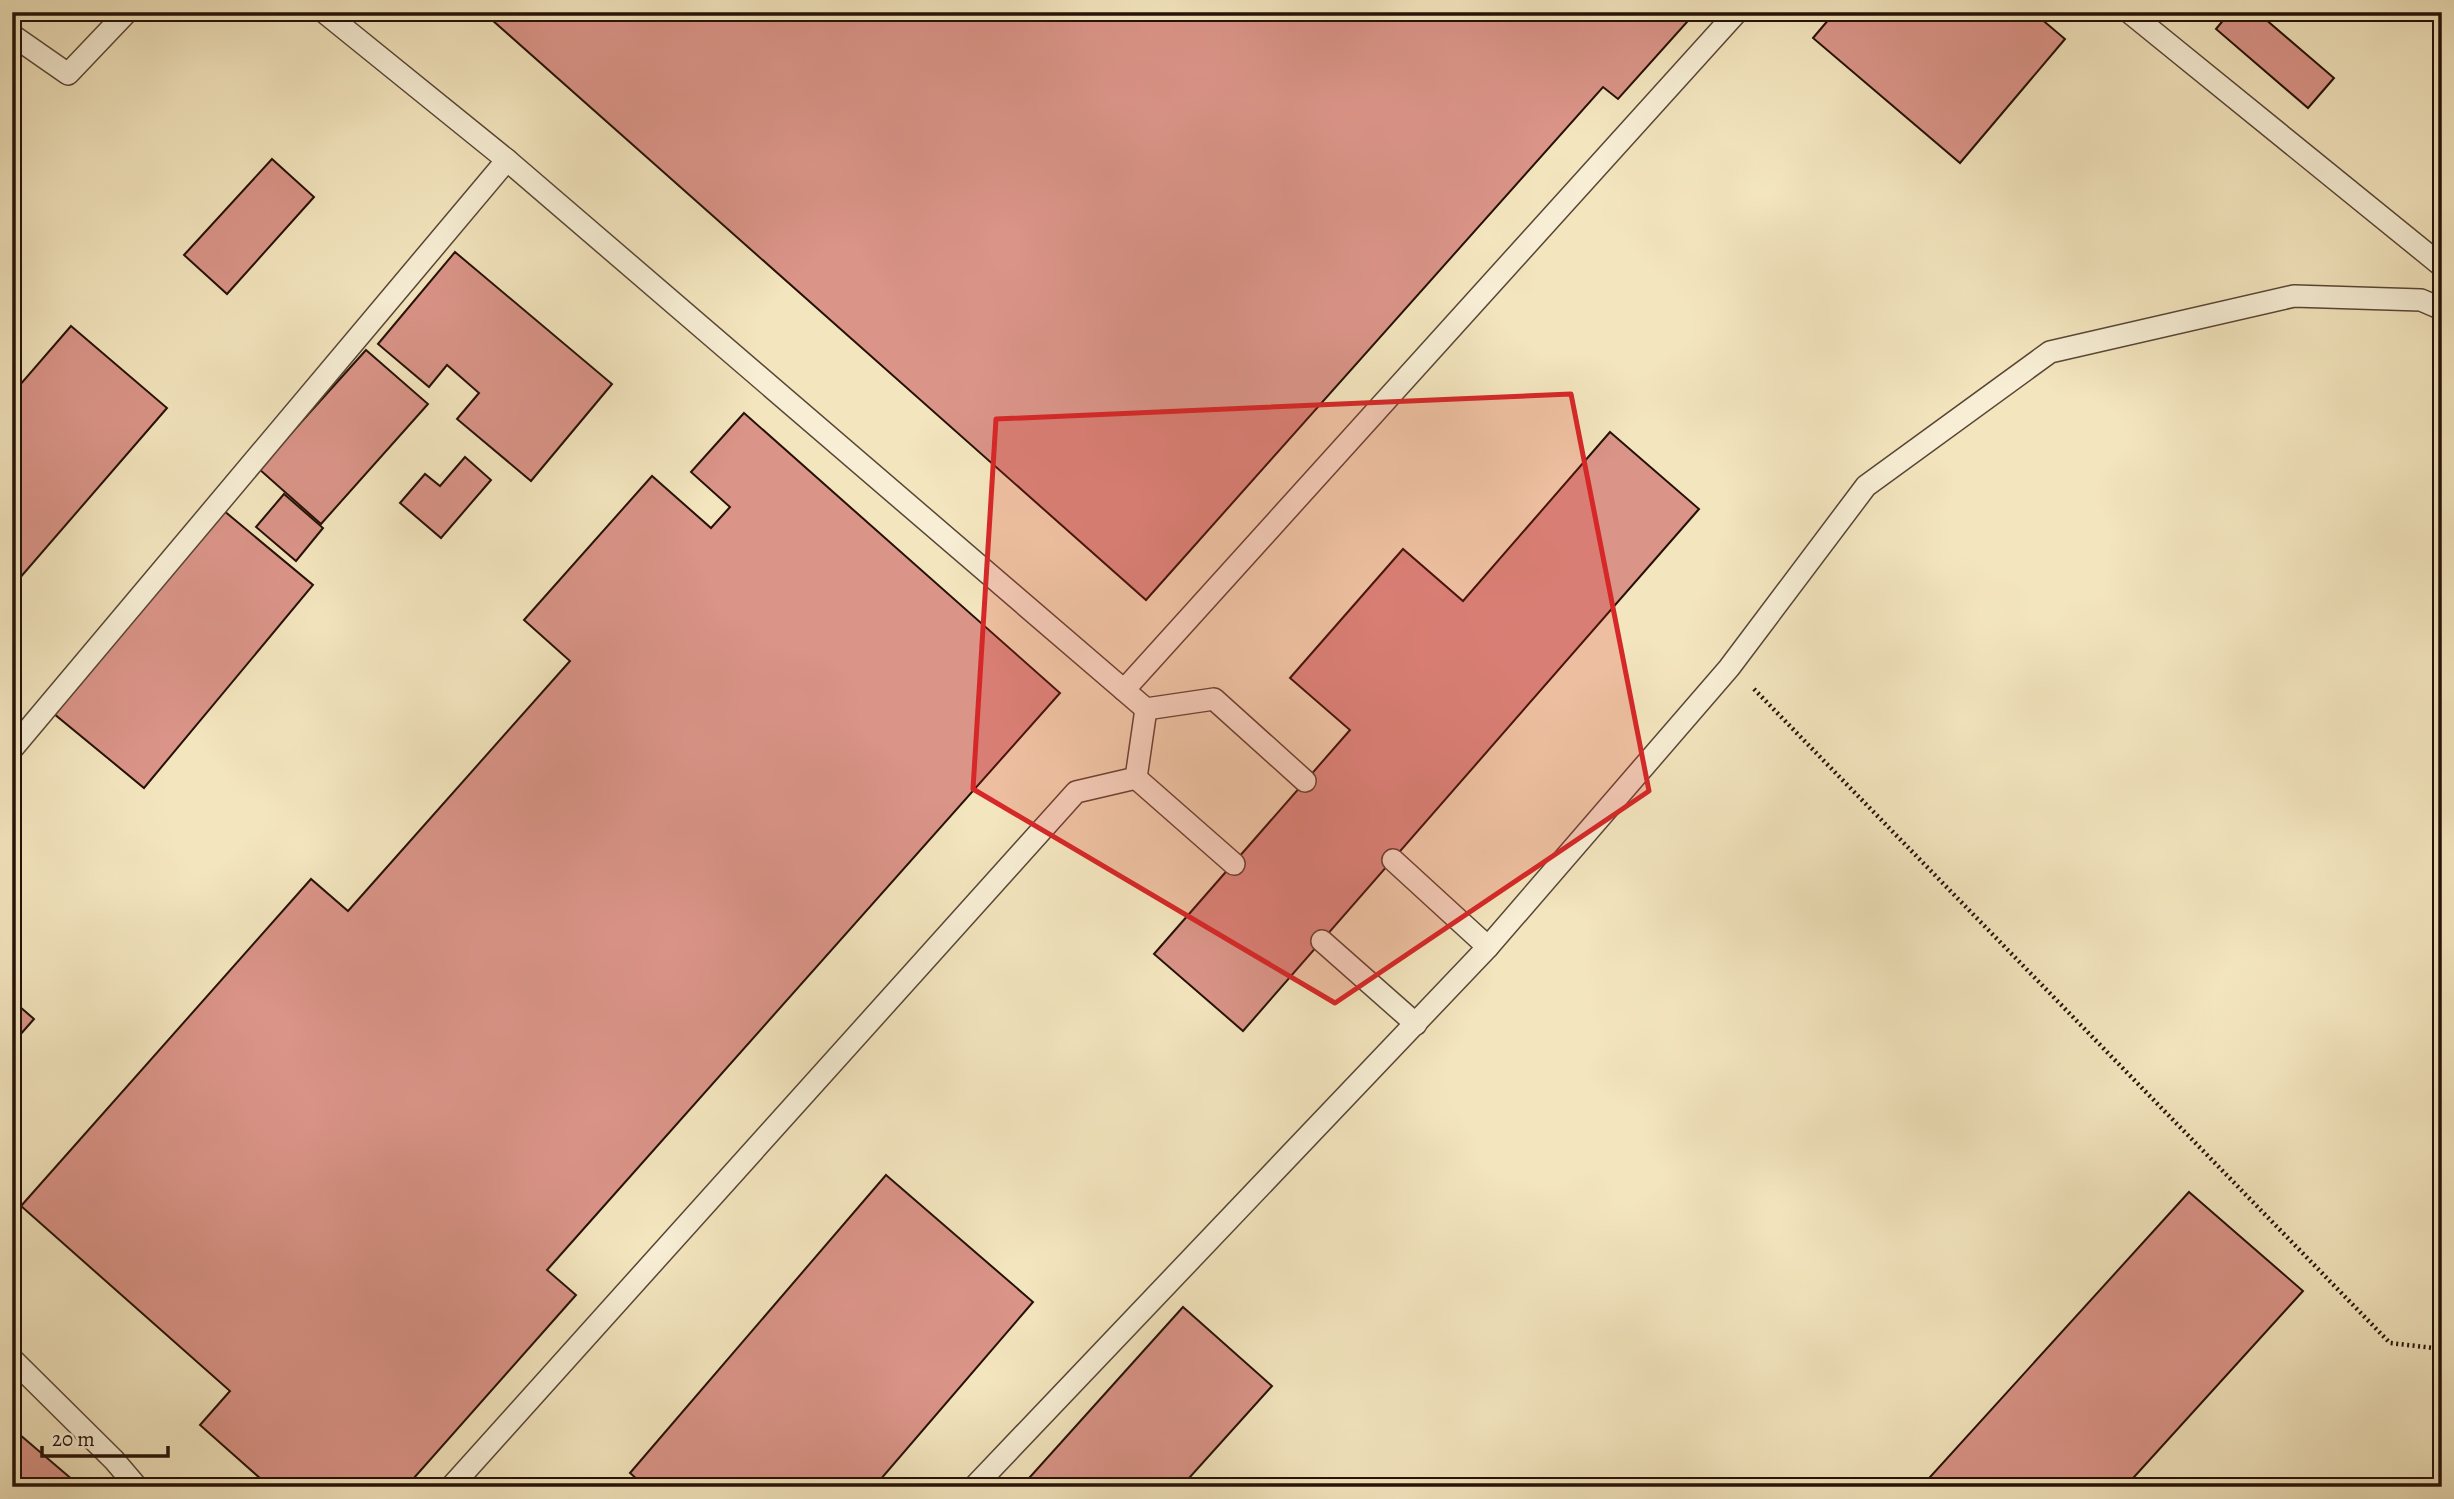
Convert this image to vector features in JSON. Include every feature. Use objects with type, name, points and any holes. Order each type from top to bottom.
[{"type":"lane","points":[[12,36],[68,74],[127,12]]},
{"type":"lane","points":[[324,12],[507,160],[1146,709],[1214,699],[1305,781]]},
{"type":"lane","points":[[1124,690],[1737,12]]},
{"type":"lane","points":[[2129,12],[2442,265]]},
{"type":"lane","points":[[12,749],[507,160]]},
{"type":"lane","points":[[974,1487],[1488,947],[1729,668],[1866,486],[2050,352],[2294,296],[2421,300],[2442,309]]},
{"type":"lane","points":[[1136,778],[1146,709]]},
{"type":"lane","points":[[1136,778],[1234,864]]},
{"type":"lane","points":[[451,1487],[1076,792],[1136,778]]},
{"type":"lane","points":[[1392,860],[1488,947]]},
{"type":"lane","points":[[1322,941],[1416,1024]]},
{"type":"lane","points":[[12,1359],[114,1460],[137,1487]]},
{"type":"path","points":[[1729,668],[1760,694],[2390,1343],[2442,1349]]},
{"type":"highlighted area","points":[[1571,394],[1649,791],[1335,1003],[973,789],[996,419]]},
{"type":"building","points":[[483,12],[1696,12],[1618,99],[1603,87],[1146,600]]},
{"type":"building","points":[[1835,12],[2033,12],[2065,39],[1960,163],[1813,38]]},
{"type":"building","points":[[2230,12],[2257,12],[2334,78],[2308,108],[2216,29]]},
{"type":"building","points":[[272,159],[314,197],[227,294],[184,255]]},
{"type":"building","points":[[455,252],[612,384],[531,481],[457,419],[479,393],[447,365],[429,387],[378,344]]},
{"type":"building","points":[[71,326],[167,408],[12,587],[12,394]]},
{"type":"building","points":[[366,350],[428,404],[321,524],[259,469]]},
{"type":"building","points":[[744,413],[1060,693],[547,1270],[576,1295],[406,1487],[353,1487],[349,1483],[345,1487],[270,1487],[200,1425],[230,1391],[21,1206],[311,879],[348,911],[570,661],[524,620],[652,476],[711,528],[730,507],[691,472]]},
{"type":"building","points":[[1610,432],[1699,509],[1243,1031],[1154,954],[1350,730],[1290,678],[1403,549],[1463,601]]},
{"type":"building","points":[[465,457],[491,480],[441,538],[400,503],[425,474],[440,486]]},
{"type":"building","points":[[284,494],[323,528],[296,561],[256,527]]},
{"type":"building","points":[[223,510],[313,585],[144,788],[53,713]]},
{"type":"building","points":[[12,1000],[34,1019],[12,1044]]},
{"type":"building","points":[[886,1175],[1033,1302],[874,1487],[646,1487],[630,1473]]},
{"type":"building","points":[[2189,1192],[2303,1291],[2125,1487],[1921,1487]]},
{"type":"building","points":[[1183,1307],[1272,1386],[1181,1487],[1021,1487]]},
{"type":"building","points":[[12,1428],[81,1487],[12,1487]]}]
